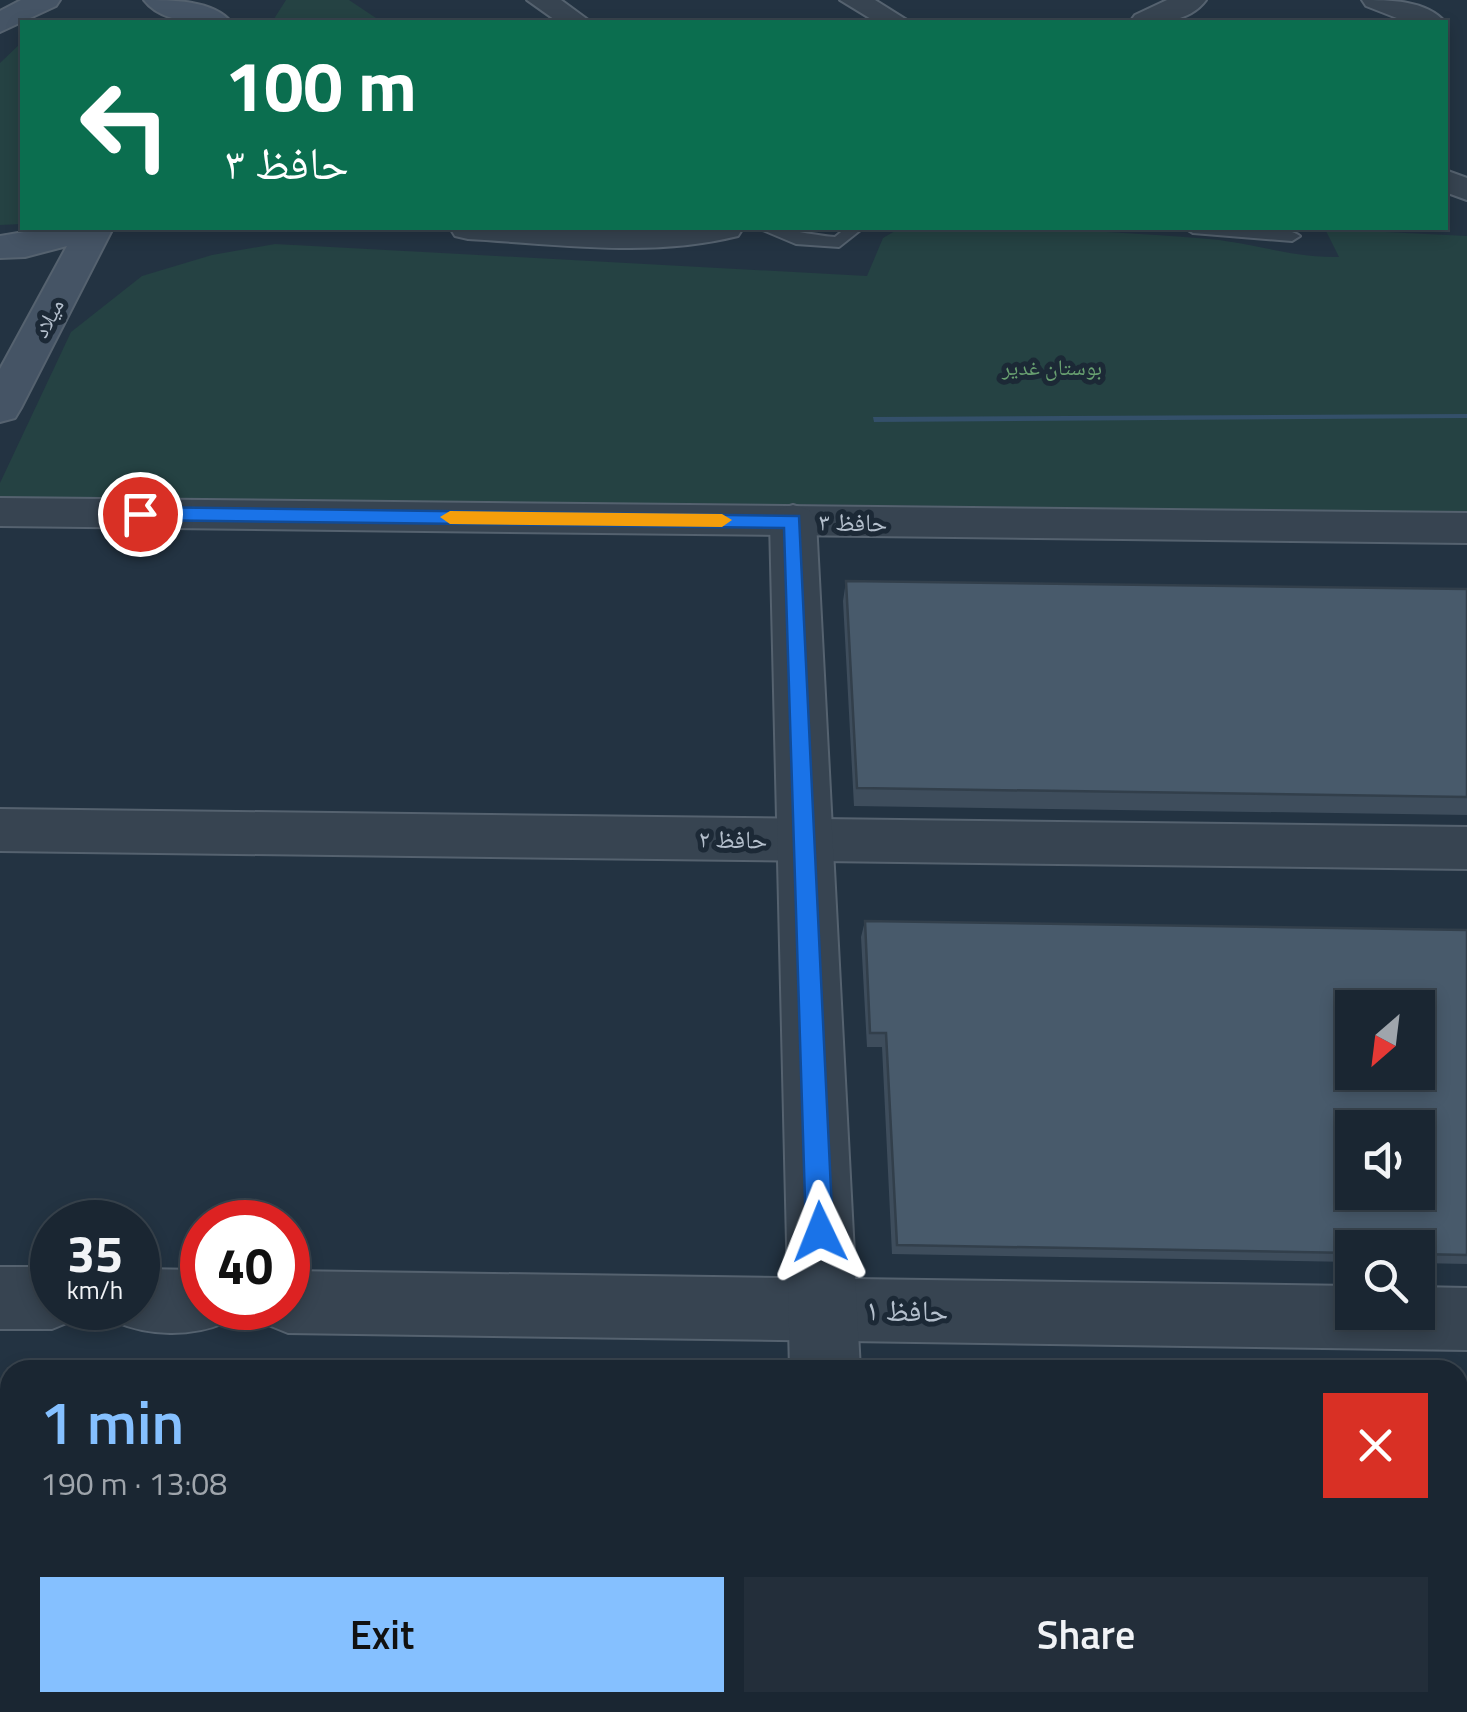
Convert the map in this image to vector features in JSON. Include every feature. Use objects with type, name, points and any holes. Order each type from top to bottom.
[{"type":"main road","points":[[0,22],[41,0]]},
{"type":"main road","points":[[159,0],[210,20]]},
{"type":"main road","points":[[217,20],[238,0]]},
{"type":"main road","points":[[0,247],[25,246],[80,230]]},
{"type":"main road","name":"میلاد","points":[[0,408],[94,230]]},
{"type":"street","points":[[541,0],[575,20]]},
{"type":"street","points":[[854,0],[892,20]]},
{"type":"street","points":[[1376,0],[1425,20]]},
{"type":"street","points":[[1149,20],[1180,2]]},
{"type":"street","points":[[506,230],[658,238],[712,230]]},
{"type":"street","name":"حافظ ۳","points":[[0,512],[1467,528]]},
{"type":"street","points":[[793,521],[824,1360]]},
{"type":"street","name":"حافظ ۲","points":[[0,830],[1467,848]]},
{"type":"street","points":[[0,1298],[30,1298]]},
{"type":"street","name":"حافظ ۱","points":[[310,1302],[1467,1319]]},
{"type":"lane","points":[[771,230],[796,239],[839,242],[853,230]]},
{"type":"lane","points":[[1218,230],[1292,236]]},
{"type":"green space","points":[[286,0],[349,0],[379,20],[273,20]]},
{"type":"green space","points":[[20,44],[20,224],[0,225],[0,63]]},
{"type":"green space","name":"بوستان غدیر","points":[[897,230],[1055,230],[1226,241],[1339,257],[1326,230],[1467,236],[1467,513],[0,500],[0,483],[71,332],[142,276],[212,255],[275,244],[867,276],[883,238]]},
{"type":"water","points":[[1467,414],[1467,418],[874,422],[873,417]]},
{"type":"building","points":[[846,581],[1467,589],[1467,797],[857,788]]},
{"type":"building","points":[[865,921],[1467,930],[1467,1255],[1435,1254],[1435,1230],[1335,1230],[1335,1253],[897,1245],[886,1033],[870,1033]]},
{"type":"slow traffic","points":[[450,517],[722,520]]},
{"type":"route","points":[[140,514],[793,521],[820,1232]]}]
